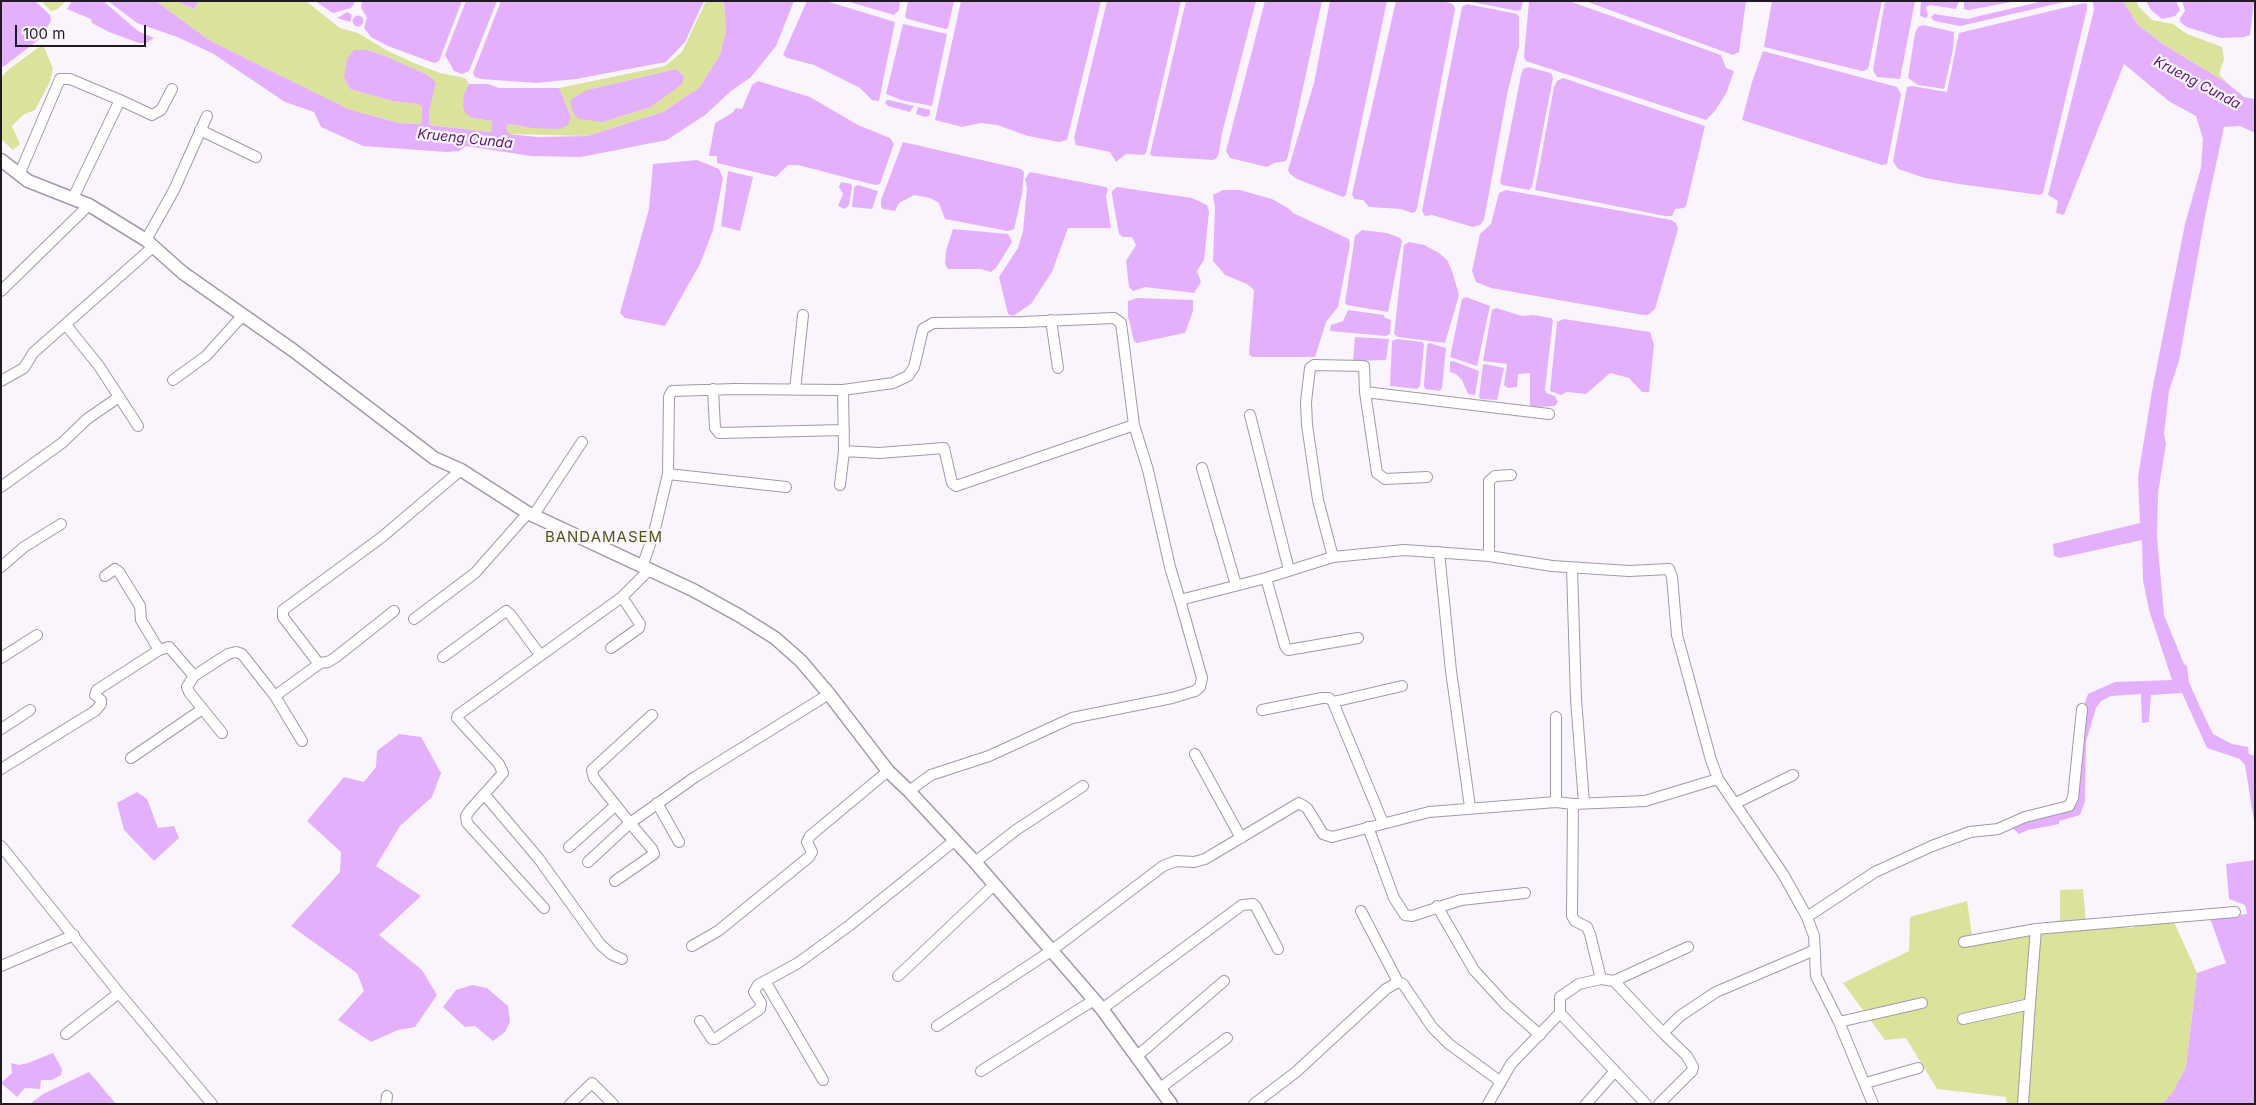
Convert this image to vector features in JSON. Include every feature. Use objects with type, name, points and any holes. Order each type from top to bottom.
[{"type":"street","points":[[19,175],[60,79],[70,79],[152,115],[161,110],[172,89]]},
{"type":"street","points":[[74,198],[120,100]]},
{"type":"street","points":[[1,382],[24,368],[33,353],[150,243],[207,116]]},
{"type":"street","points":[[200,130],[256,157]]},
{"type":"street","points":[[1,160],[19,175],[33,183],[89,205],[150,243],[183,273],[344,387],[434,458],[461,470],[531,515],[713,601],[768,633],[801,661],[888,771],[975,862],[1098,1005],[1171,1104]]},
{"type":"street","points":[[1,291],[89,205]]},
{"type":"street","points":[[173,380],[206,356],[243,315]]},
{"type":"street","points":[[796,390],[803,315]]},
{"type":"street","points":[[544,908],[467,823],[466,816],[470,810],[502,775],[503,770],[457,720],[458,716],[622,597],[645,568],[668,474],[670,394],[674,390],[714,389],[843,390],[893,383],[908,376],[914,368],[923,329],[933,323],[1119,319],[1134,425],[1148,470],[1170,566],[1202,678],[1200,687],[1194,691],[1172,698],[1072,718],[989,756],[939,772],[909,791]]},
{"type":"street","points":[[1051,320],[1058,368]]},
{"type":"street","points":[[66,324],[99,366],[138,426]]},
{"type":"street","points":[[1333,557],[1318,500],[1307,424],[1306,402],[1310,368],[1314,366],[1364,366],[1365,392],[1376,467],[1380,477],[1385,479],[1427,477]]},
{"type":"street","points":[[714,389],[714,428],[719,432],[727,434],[844,430]]},
{"type":"street","points":[[840,485],[844,451],[843,390]]},
{"type":"street","points":[[1365,392],[1549,414]]},
{"type":"street","points":[[1,487],[62,443],[87,419],[119,396]]},
{"type":"street","points":[[1250,415],[1289,570]]},
{"type":"street","points":[[844,451],[879,453],[944,448],[952,483],[956,486],[1134,425]]},
{"type":"street","points":[[414,618],[475,573],[531,515],[582,442]]},
{"type":"street","points":[[1202,468],[1236,585]]},
{"type":"street","points":[[319,663],[283,618],[283,610],[382,537],[461,470]]},
{"type":"street","points":[[668,474],[786,487]]},
{"type":"street","points":[[1489,556],[1489,481],[1495,476],[1511,475]]},
{"type":"street","points":[[1,567],[24,547],[61,524]]},
{"type":"street","points":[[1180,600],[1266,578],[1333,557],[1404,550],[1489,556],[1572,568],[1630,571],[1666,568],[1671,571],[1677,635],[1696,713],[1718,779],[1783,874],[1807,918],[1814,936],[1816,976],[1839,1022],[1866,1083],[1873,1104]]},
{"type":"street","points":[[1439,552],[1451,671],[1470,807]]},
{"type":"street","points":[[1572,568],[1576,698],[1584,803]]},
{"type":"street","points":[[105,576],[115,569],[119,572],[140,606],[141,620],[159,650]]},
{"type":"street","points":[[1266,578],[1285,646],[1288,650],[1358,638]]},
{"type":"street","points":[[611,648],[638,628],[640,624],[622,597]]},
{"type":"street","points":[[319,663],[328,662],[336,657],[394,611]]},
{"type":"street","points":[[443,657],[506,611],[540,655]]},
{"type":"street","points":[[1,658],[37,635]]},
{"type":"street","points":[[1,769],[95,711],[101,704],[101,700],[95,695],[97,690],[159,650],[172,647],[194,676]]},
{"type":"street","points":[[222,733],[201,710],[187,687],[194,676],[228,654],[239,653],[245,656],[275,696],[302,741]]},
{"type":"street","points":[[275,696],[318,667],[319,663]]},
{"type":"street","points":[[1333,702],[1402,686]]},
{"type":"street","points":[[588,862],[630,822],[657,803],[829,694]]},
{"type":"street","points":[[1262,710],[1322,698],[1328,698],[1333,702],[1383,823]]},
{"type":"street","points":[[1807,918],[1875,872],[1932,846],[1970,832],[1998,829],[2024,817],[2069,806],[2073,798],[2082,709]]},
{"type":"street","points":[[1,730],[30,710]]},
{"type":"street","points":[[131,758],[201,710]]},
{"type":"street","points":[[615,881],[654,854],[652,849],[594,778],[592,770],[652,714]]},
{"type":"street","points":[[1556,717],[1556,802]]},
{"type":"street","points":[[1195,754],[1241,838]]},
{"type":"street","points":[[692,946],[718,932],[808,857],[812,852],[808,842],[810,836],[888,771]]},
{"type":"street","points":[[1736,803],[1793,776]]},
{"type":"street","points":[[937,1026],[1051,951],[1163,866],[1176,861],[1194,862],[1205,858],[1299,803],[1304,804],[1326,837],[1332,837],[1429,812],[1470,807],[1556,802],[1572,804],[1646,801],[1718,779]]},
{"type":"street","points":[[975,862],[1016,830],[1083,786]]},
{"type":"street","points":[[484,794],[538,859],[600,944],[611,954],[622,959]]},
{"type":"street","points":[[657,803],[679,842]]},
{"type":"street","points":[[1572,804],[1572,916],[1575,921],[1587,927],[1601,979]]},
{"type":"street","points":[[569,847],[616,806]]},
{"type":"street","points":[[1368,827],[1401,911],[1405,916],[1412,916],[1437,906],[1475,898],[1525,893]]},
{"type":"street","points":[[700,1021],[712,1039],[717,1038],[760,1009],[762,1003],[754,992],[758,985],[798,963],[850,925],[954,841]]},
{"type":"street","points":[[1,846],[119,993],[212,1104]]},
{"type":"street","points":[[898,976],[994,885]]},
{"type":"street","points":[[981,1071],[1098,1005],[1242,905],[1253,904],[1256,907],[1278,949]]},
{"type":"street","points":[[1437,906],[1474,970],[1505,1004],[1540,1035]]},
{"type":"street","points":[[1361,911],[1398,982],[1403,984],[1438,1033],[1473,1063],[1501,1082]]},
{"type":"street","points":[[1964,942],[2036,929],[2235,912]]},
{"type":"street","points":[[2023,1104],[2036,929]]},
{"type":"street","points":[[1,966],[74,935]]},
{"type":"street","points":[[1646,1104],[1560,1013],[1559,1000],[1562,994],[1579,984],[1601,979],[1614,981],[1688,946]]},
{"type":"street","points":[[1664,1033],[1680,1016],[1716,992],[1815,950]]},
{"type":"street","points":[[764,981],[822,1080]]},
{"type":"street","points":[[1136,1057],[1224,981]]},
{"type":"street","points":[[1614,981],[1687,1056],[1693,1067],[1692,1071],[1659,1104]]},
{"type":"street","points":[[1254,1104],[1296,1072],[1386,989],[1398,982]]},
{"type":"street","points":[[66,1034],[119,993]]},
{"type":"street","points":[[1839,1022],[1922,1003]]},
{"type":"street","points":[[1964,1019],[2030,1004]]},
{"type":"street","points":[[1488,1104],[1511,1064],[1560,1013]]},
{"type":"street","points":[[1159,1089],[1227,1038]]},
{"type":"street","points":[[1866,1083],[1918,1068]]},
{"type":"street","points":[[1586,1104],[1615,1071]]},
{"type":"street","points":[[570,1104],[592,1083],[613,1104]]},
{"type":"green space","points":[[41,1],[66,1],[58,9],[51,11]]},
{"type":"green space","points":[[156,1],[176,1],[194,9],[199,1],[306,1],[340,28],[358,33],[386,50],[414,63],[440,73],[465,78],[469,84],[464,94],[472,118],[492,121],[491,132],[429,125],[429,111],[435,83],[428,75],[383,55],[367,50],[344,77],[350,89],[392,101],[418,104],[422,107],[421,124],[399,123],[348,109],[209,40]]},
{"type":"green space","points":[[706,1],[724,1],[726,31],[720,55],[700,87],[663,112],[587,136],[508,134],[506,128],[509,124],[531,128],[571,115],[559,88],[665,66],[682,52]],"holes":[[[676,69],[684,76],[651,107],[603,122],[587,90]]]},
{"type":"green space","points":[[2123,1],[2136,1],[2139,7],[2152,20],[2173,24],[2187,34],[2222,47],[2224,59],[2219,74],[2227,83],[2163,44],[2138,25]]},
{"type":"green space","points":[[43,44],[53,69],[50,82],[35,110],[23,115],[12,126],[20,144],[13,150],[1,139],[1,78],[8,70]]},
{"type":"green space","points":[[2083,889],[2086,923],[2132,928],[2169,911],[2197,973],[2186,1067],[2173,1093],[2162,1104],[2007,1104],[2006,1097],[1937,1089],[1906,1038],[1885,1040],[1843,983],[1909,951],[1910,917],[1967,901],[1973,941],[2060,920],[2060,890]]},
{"type":"water","points":[[1,1],[35,1],[50,15],[51,21],[41,38],[3,67],[1,65]]},
{"type":"water","points":[[72,1],[103,1],[138,31],[154,38],[146,43],[139,43],[109,32],[92,23],[91,19],[67,9]]},
{"type":"water","name":"Krueng Cunda","points":[[108,1],[156,1],[209,40],[348,109],[399,123],[421,124],[422,107],[418,104],[392,101],[350,89],[344,77],[347,59],[354,50],[367,50],[383,55],[428,75],[436,83],[429,111],[429,125],[491,132],[492,121],[472,118],[465,113],[463,106],[464,94],[469,84],[488,84],[499,88],[559,88],[571,116],[568,125],[560,129],[531,128],[509,124],[506,128],[509,134],[538,137],[587,136],[663,112],[700,87],[720,55],[726,31],[724,1],[794,1],[776,46],[751,77],[731,91],[705,115],[667,140],[581,157],[531,156],[466,146],[459,151],[447,152],[363,146],[321,127],[314,112],[285,102],[212,53],[177,37],[137,23]]},
{"type":"water","points":[[176,1],[199,1],[194,9]]},
{"type":"water","points":[[315,1],[356,1],[351,8],[333,13]]},
{"type":"water","points":[[362,1],[462,1],[439,61],[434,63],[388,46],[371,37],[364,28],[367,17],[361,8]]},
{"type":"water","points":[[466,1],[497,1],[469,71],[462,74],[454,71],[445,55]]},
{"type":"water","points":[[501,1],[704,1],[685,42],[666,62],[576,79],[536,83],[481,79],[475,77],[473,73]]},
{"type":"water","points":[[807,1],[826,1],[895,22],[879,101],[872,100],[860,88],[814,65],[787,58],[783,55]]},
{"type":"water","points":[[846,1],[900,1],[899,10],[894,15]]},
{"type":"water","points":[[908,1],[954,1],[948,28],[945,29],[905,17]]},
{"type":"water","points":[[961,1],[1101,1],[1067,140],[1059,142],[1028,136],[997,125],[981,123],[962,127],[935,120]]},
{"type":"water","points":[[1107,1],[1181,1],[1146,153],[1144,155],[1126,154],[1116,162],[1110,152],[1076,145],[1074,138]]},
{"type":"water","points":[[1186,1],[1256,1],[1222,133],[1219,152],[1217,158],[1213,160],[1152,156],[1150,154]]},
{"type":"water","points":[[1265,1],[1322,1],[1288,156],[1286,161],[1274,163],[1267,167],[1230,158],[1226,151]]},
{"type":"water","points":[[1330,1],[1387,1],[1346,195],[1343,197],[1297,179],[1288,170],[1314,83]]},
{"type":"water","points":[[1396,1],[1442,1],[1453,4],[1455,9],[1417,208],[1412,213],[1401,209],[1369,207],[1363,200],[1354,199],[1352,194]]},
{"type":"water","points":[[1467,1],[1523,1],[1521,10],[1517,11]]},
{"type":"water","points":[[1529,1],[1569,1],[1721,55],[1726,68],[1734,71],[1726,94],[1706,120],[1526,61],[1524,57]]},
{"type":"water","points":[[1585,1],[1746,1],[1739,52],[1733,55]]},
{"type":"water","points":[[1772,1],[1882,1],[1868,69],[1862,71],[1764,47]]},
{"type":"water","points":[[1885,1],[1915,1],[1900,79],[1877,77],[1873,70]]},
{"type":"water","points":[[1921,1],[1959,1],[1956,9],[1930,5],[1926,7],[1928,16],[1926,18],[1920,16]]},
{"type":"water","points":[[1964,1],[2016,1],[1969,10],[1964,9]]},
{"type":"water","points":[[2043,1],[2069,1],[1960,26],[1934,21],[1931,17],[1934,14],[1967,19]]},
{"type":"water","name":"Krueng Cunda","points":[[2093,1],[2123,1],[2138,25],[2163,44],[2227,83],[2244,97],[2255,99],[2255,133],[2240,126],[2224,127],[2206,211],[2179,361],[2169,391],[2164,434],[2166,444],[2158,493],[2157,537],[2164,615],[2184,664],[2187,666],[2189,682],[2199,705],[2213,734],[2232,744],[2248,747],[2249,754],[2255,756],[2255,827],[2245,765],[2240,759],[2207,748],[2182,693],[2151,695],[2149,722],[2142,723],[2141,694],[2111,696],[2101,701],[2096,708],[2086,742],[2085,801],[2080,815],[2059,821],[2059,824],[2028,830],[2019,834],[2011,827],[2017,822],[2067,810],[2083,708],[2088,694],[2115,682],[2172,680],[2149,610],[2143,580],[2142,540],[2060,558],[2054,556],[2053,544],[2140,523],[2138,477],[2152,391],[2185,224],[2201,168],[2203,139],[2196,116],[2170,102],[2124,64],[2064,215],[2056,213],[2058,201],[2048,195],[2094,10]]},
{"type":"water","points":[[2146,1],[2176,1],[2180,10],[2175,16],[2162,19],[2151,10]]},
{"type":"water","points":[[2182,1],[2254,1],[2250,35],[2221,38],[2187,27],[2180,22],[2180,18],[2185,11]]},
{"type":"water","points":[[2084,3],[2087,4],[2087,9],[2043,193],[2040,195],[1959,184],[1925,178],[1898,169],[1893,161],[1907,87],[1912,86],[1947,92],[1959,33]]},
{"type":"water","points":[[1467,4],[1517,14],[1519,17],[1519,46],[1508,90],[1484,220],[1480,225],[1473,227],[1432,215],[1425,216],[1422,211],[1462,7]]},
{"type":"water","points":[[347,12],[352,15],[350,22],[337,18]]},
{"type":"water","points":[[358,15],[364,21],[358,27],[352,21]]},
{"type":"water","points":[[903,24],[947,34],[932,106],[901,100],[886,94]]},
{"type":"water","points":[[1923,25],[1954,32],[1953,50],[1944,89],[1918,85],[1908,78],[1915,33],[1918,27]]},
{"type":"water","points":[[1763,51],[1897,87],[1901,94],[1887,164],[1882,165],[1742,120]]},
{"type":"water","points":[[1528,67],[1551,73],[1553,78],[1532,187],[1529,190],[1502,185],[1500,182],[1521,75],[1523,69]]},
{"type":"water","points":[[676,69],[684,76],[682,84],[651,107],[603,122],[578,119],[572,110],[570,100],[587,90]]},
{"type":"water","points":[[1563,78],[1705,126],[1684,208],[1675,209],[1672,216],[1665,216],[1535,190],[1554,87],[1557,81]]},
{"type":"water","points":[[758,81],[810,97],[858,125],[890,138],[894,144],[880,184],[875,185],[798,165],[788,165],[776,177],[717,163],[717,156],[709,156],[715,123],[732,113],[736,108],[742,109],[752,85]]},
{"type":"water","points":[[887,100],[914,106],[910,112],[888,106],[885,103]]},
{"type":"water","points":[[918,107],[930,110],[930,115],[925,117],[916,114]]},
{"type":"water","points":[[903,142],[1021,169],[1024,172],[1022,194],[1014,229],[1008,231],[945,219],[939,203],[930,198],[914,195],[899,203],[895,211],[883,209],[881,200]]},
{"type":"water","points":[[697,160],[719,169],[723,178],[713,230],[700,264],[665,326],[625,318],[620,313],[649,209],[653,164]]},
{"type":"water","points":[[728,171],[753,177],[740,231],[721,226]]},
{"type":"water","points":[[1030,172],[1106,187],[1108,189],[1106,196],[1111,228],[1068,228],[1052,272],[1031,304],[1013,316],[1008,314],[999,277],[1018,248],[1023,231],[1027,188],[1025,179]]},
{"type":"water","points":[[841,182],[851,184],[852,187],[849,205],[845,209],[838,206],[843,194],[839,187]]},
{"type":"water","points":[[858,185],[878,191],[872,209],[852,207],[854,187]]},
{"type":"water","points":[[1117,187],[1192,198],[1207,205],[1209,212],[1204,260],[1197,271],[1201,282],[1194,293],[1145,287],[1133,291],[1129,287],[1126,261],[1136,245],[1132,237],[1123,237],[1119,234],[1112,195],[1112,191]]},
{"type":"water","points":[[1223,190],[1240,190],[1272,199],[1293,213],[1349,239],[1350,245],[1338,307],[1326,322],[1315,357],[1252,357],[1249,354],[1254,290],[1247,284],[1225,275],[1213,261],[1215,208],[1213,195]]},
{"type":"water","points":[[1506,190],[1671,220],[1676,223],[1678,229],[1655,309],[1648,315],[1643,315],[1491,288],[1476,282],[1472,271],[1480,234],[1491,224],[1499,193]]},
{"type":"water","points":[[953,229],[1008,234],[1012,242],[996,268],[991,272],[981,269],[948,269],[945,264],[946,251]]},
{"type":"water","points":[[1362,230],[1387,233],[1400,238],[1402,241],[1388,312],[1347,305],[1345,303],[1355,236]]},
{"type":"water","points":[[1409,242],[1424,245],[1439,253],[1447,260],[1452,271],[1459,295],[1445,343],[1398,337],[1394,334],[1404,245]]},
{"type":"water","points":[[1466,297],[1490,306],[1477,366],[1450,357],[1462,299]]},
{"type":"water","points":[[1137,298],[1193,300],[1193,311],[1185,333],[1137,343],[1134,341],[1128,316],[1128,301]]},
{"type":"water","points":[[1496,308],[1522,316],[1533,315],[1553,320],[1545,389],[1546,393],[1555,396],[1558,402],[1555,406],[1535,407],[1530,405],[1530,373],[1518,374],[1517,387],[1508,388],[1504,385],[1507,364],[1483,361],[1492,310]]},
{"type":"water","points":[[1348,310],[1384,315],[1385,318],[1391,320],[1390,334],[1386,336],[1330,331],[1331,325],[1343,321]]},
{"type":"water","points":[[1564,319],[1650,332],[1654,345],[1649,392],[1642,392],[1629,378],[1610,373],[1586,394],[1567,392],[1561,395],[1550,391],[1557,322]]},
{"type":"water","points":[[1355,337],[1389,339],[1386,360],[1353,361]]},
{"type":"water","points":[[1397,339],[1423,342],[1420,386],[1417,389],[1390,386],[1392,341]]},
{"type":"water","points":[[1429,343],[1446,348],[1442,388],[1440,391],[1425,389],[1424,385],[1427,345]]},
{"type":"water","points":[[1453,361],[1479,371],[1475,395],[1468,394],[1462,380],[1456,374],[1450,372],[1450,362]]},
{"type":"water","points":[[1483,365],[1504,368],[1497,400],[1481,399],[1479,397]]},
{"type":"water","points":[[399,734],[421,737],[441,773],[432,797],[400,826],[376,866],[421,896],[379,935],[422,970],[437,995],[415,1027],[398,1030],[371,1042],[338,1020],[364,991],[357,973],[291,926],[340,872],[341,852],[307,821],[344,777],[364,782],[376,767],[377,751]]},
{"type":"water","points":[[137,792],[147,799],[158,828],[174,826],[179,838],[154,861],[124,830],[117,803]]},
{"type":"water","points":[[2255,860],[2255,1104],[2162,1104],[2173,1092],[2186,1067],[2197,973],[2226,963],[2210,918],[2247,914],[2245,905],[2229,899],[2226,864]]},
{"type":"water","points":[[472,985],[487,988],[508,1006],[510,1022],[505,1032],[493,1041],[475,1026],[465,1027],[443,1007],[456,990]]},
{"type":"water","points":[[53,1053],[62,1069],[61,1075],[52,1080],[41,1080],[40,1089],[25,1088],[17,1097],[1,1083],[12,1073],[11,1063],[19,1065],[28,1063]]},
{"type":"water","points":[[89,1072],[116,1104],[30,1104],[43,1094]]},
{"type":"district","name":"BANDAMASEM","points":[[604,537]]}]
